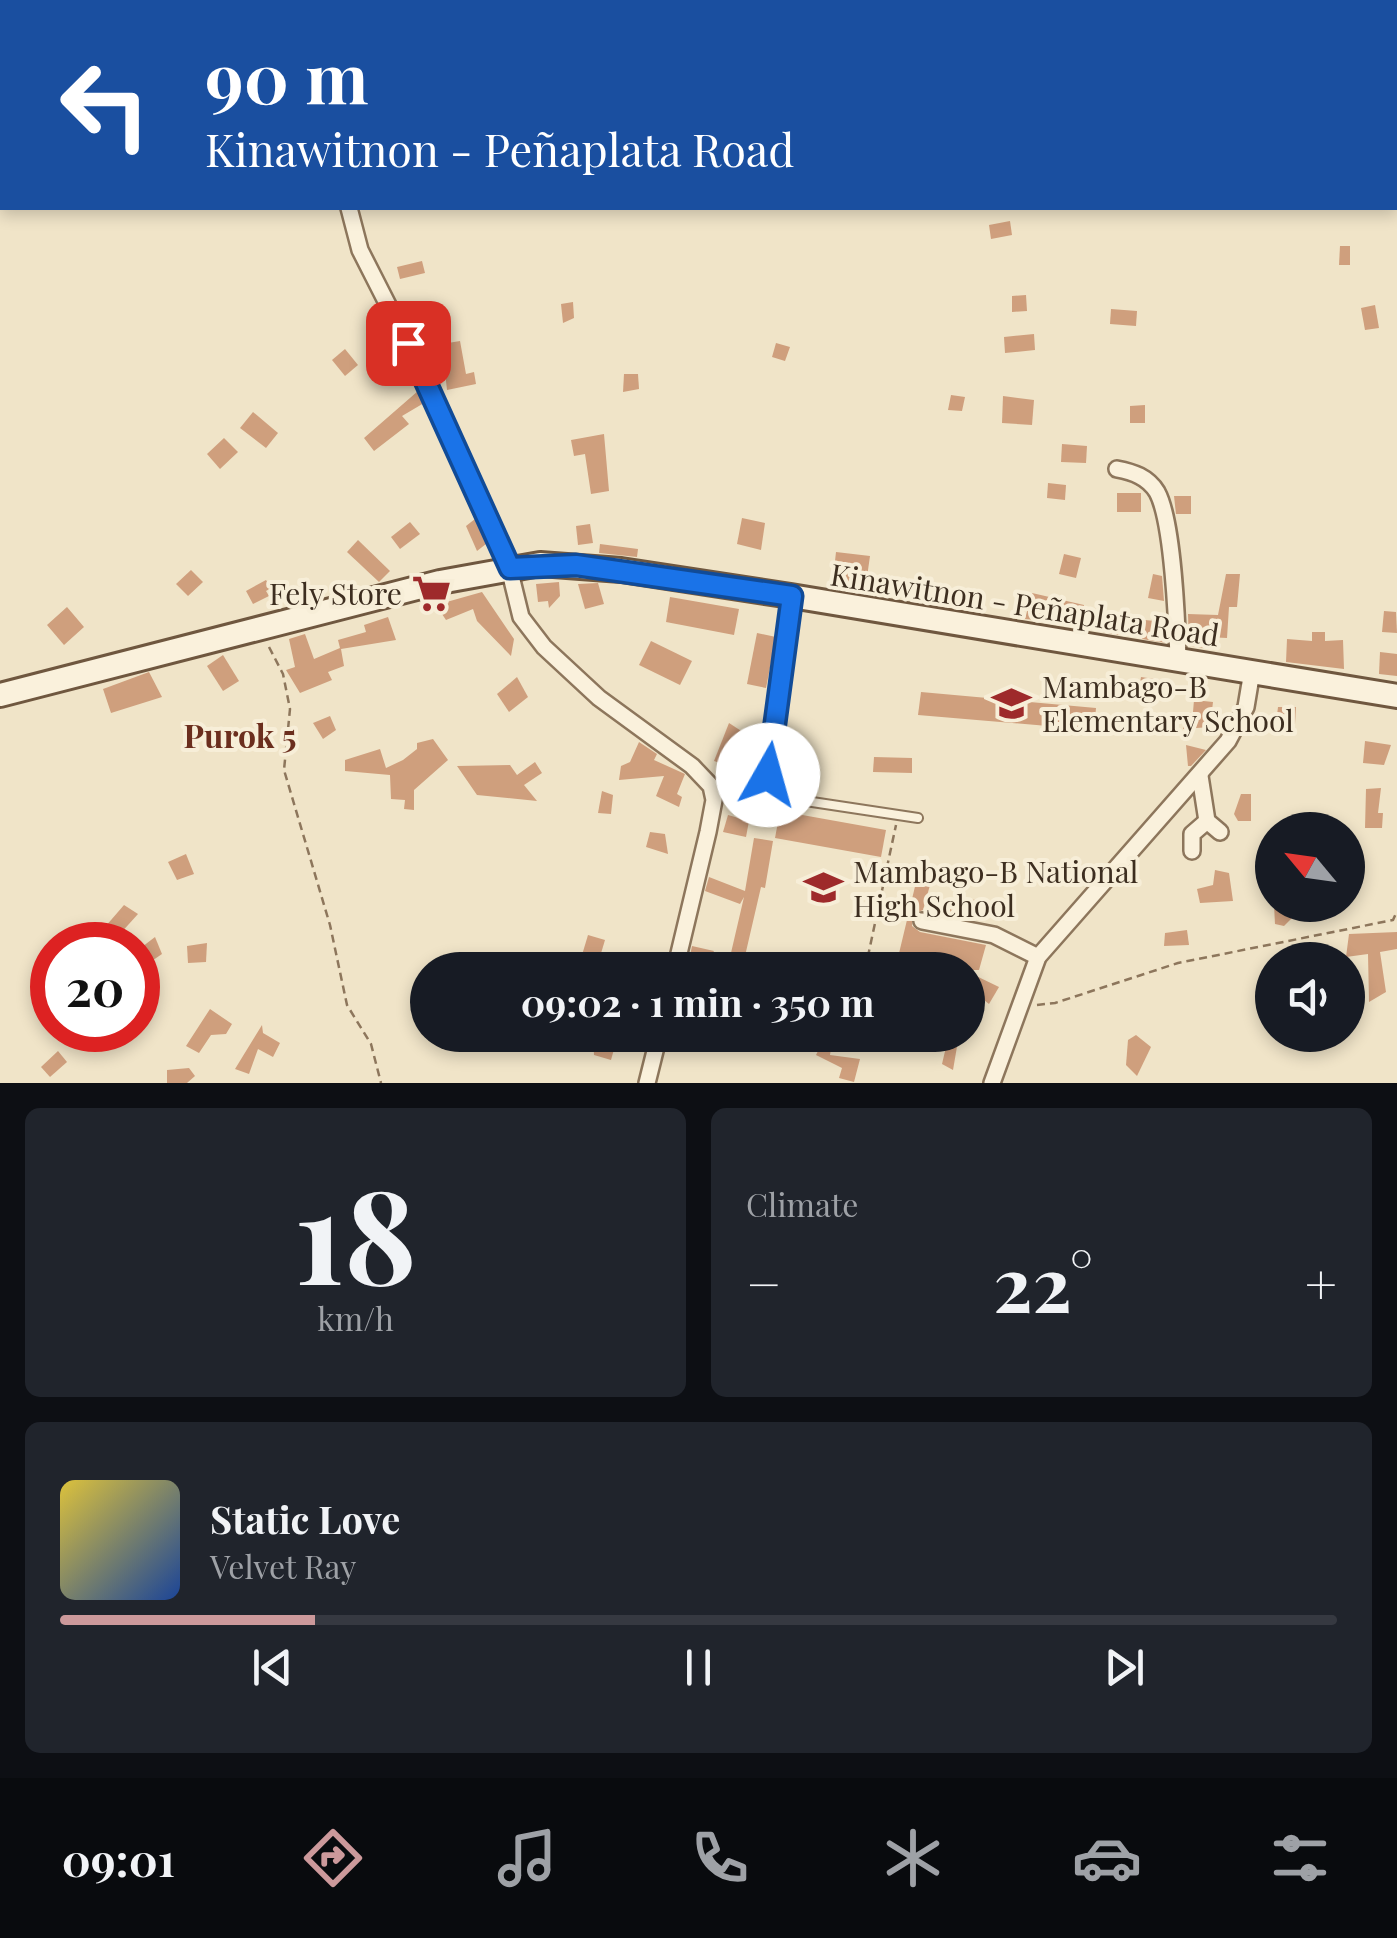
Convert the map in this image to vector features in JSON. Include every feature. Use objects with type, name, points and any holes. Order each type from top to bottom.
[{"type":"street","points":[[350,210],[360,250],[424,374],[510,568],[521,618],[544,647],[609,706],[692,766],[710,786],[714,800],[679,952]]},
{"type":"street","points":[[1117,469],[1140,476],[1160,496],[1172,572],[1178,659]]},
{"type":"street","name":"Kinawitnon - Peñaplata Road","points":[[0,695],[510,568],[576,565],[792,596],[1397,696]]},
{"type":"street","points":[[992,1083],[1038,957],[1238,728],[1252,672]]},
{"type":"street","points":[[1200,776],[1206,821],[1220,832]]},
{"type":"street","points":[[1192,851],[1192,834],[1206,821]]},
{"type":"street","points":[[922,921],[994,935],[1038,957]]},
{"type":"street","points":[[648,1083],[655,1052]]},
{"type":"lane","points":[[792,596],[769,790],[779,797],[918,818]]},
{"type":"path","points":[[270,625],[269,652],[282,674],[290,709],[284,770],[330,925],[347,1005],[371,1044],[382,1083]]},
{"type":"path","points":[[869,952],[898,815]]},
{"type":"path","points":[[1021,1006],[1055,1003],[1178,963],[1392,920],[1397,912]]},
{"type":"building","points":[[1010,221],[1012,235],[991,239],[989,225]]},
{"type":"building","points":[[1340,246],[1350,246],[1350,265],[1339,265]]},
{"type":"building","points":[[422,261],[425,273],[400,279],[397,267]]},
{"type":"building","points":[[1026,295],[1027,311],[1012,312],[1012,296]]},
{"type":"building","points":[[573,302],[574,318],[563,323],[561,304]]},
{"type":"building","points":[[1375,305],[1379,328],[1365,330],[1361,308]]},
{"type":"building","points":[[1111,309],[1137,311],[1136,326],[1110,324]]},
{"type":"building","points":[[1034,334],[1035,350],[1005,353],[1004,337]]},
{"type":"building","points":[[460,341],[466,374],[474,372],[476,384],[447,390],[442,344]]},
{"type":"building","points":[[776,343],[790,347],[785,361],[772,357]]},
{"type":"building","points":[[345,349],[358,365],[345,376],[332,360]]},
{"type":"building","points":[[624,374],[638,374],[639,389],[623,392]]},
{"type":"building","points":[[418,391],[424,403],[402,416],[409,424],[374,451],[364,438]]},
{"type":"building","points":[[951,395],[965,397],[962,411],[948,410]]},
{"type":"building","points":[[1003,396],[1034,400],[1032,425],[1002,423]]},
{"type":"building","points":[[1145,405],[1145,423],[1130,423],[1130,406]]},
{"type":"building","points":[[253,412],[278,433],[266,448],[240,428]]},
{"type":"building","points":[[604,434],[609,491],[591,494],[585,454],[574,456],[571,440]]},
{"type":"building","points":[[224,438],[238,452],[220,469],[207,454]]},
{"type":"building","points":[[1062,444],[1087,446],[1086,463],[1061,462]]},
{"type":"building","points":[[1048,483],[1066,485],[1065,500],[1047,498]]},
{"type":"building","points":[[1117,493],[1141,493],[1141,512],[1117,512]]},
{"type":"building","points":[[1174,496],[1191,496],[1191,514],[1176,514]]},
{"type":"building","points":[[742,518],[765,523],[761,550],[737,544]]},
{"type":"building","points":[[475,519],[486,544],[477,551],[466,526]]},
{"type":"building","points":[[410,522],[420,534],[400,549],[391,537]]},
{"type":"building","points":[[590,524],[593,543],[578,545],[576,526]]},
{"type":"building","points":[[358,540],[390,571],[379,582],[347,552]]},
{"type":"building","points":[[600,544],[638,549],[637,557],[599,553]]},
{"type":"building","points":[[836,552],[870,556],[865,591],[850,589],[851,582],[833,579]]},
{"type":"building","points":[[1064,554],[1081,558],[1076,578],[1059,574]]},
{"type":"building","points":[[191,570],[203,582],[188,596],[176,584]]},
{"type":"building","points":[[1153,574],[1162,576],[1164,601],[1148,598]]},
{"type":"building","points":[[1226,574],[1240,574],[1237,607],[1229,607],[1227,638],[1206,637],[1205,648],[1189,646],[1188,614],[1218,615]]},
{"type":"building","points":[[266,580],[271,588],[266,591],[269,596],[253,604],[246,591]]},
{"type":"building","points":[[559,582],[560,596],[549,608],[548,601],[538,602],[536,584]]},
{"type":"building","points":[[598,583],[604,604],[585,609],[578,584]]},
{"type":"building","points":[[482,592],[514,639],[511,656],[477,621],[473,609],[446,620],[436,605]]},
{"type":"building","points":[[1032,593],[1084,605],[1080,624],[1025,619]]},
{"type":"building","points":[[670,597],[739,609],[734,635],[666,622]]},
{"type":"building","points":[[67,607],[84,627],[64,645],[47,625]]},
{"type":"building","points":[[1384,611],[1396,612],[1397,633],[1382,632]]},
{"type":"building","points":[[1105,615],[1120,617],[1118,635],[1103,632]]},
{"type":"building","points":[[388,617],[396,640],[341,649],[344,666],[328,672],[332,680],[300,693],[286,670],[295,667],[289,639],[305,634],[314,659],[340,648],[338,640],[366,632],[364,625]]},
{"type":"building","points":[[1145,620],[1165,622],[1166,643],[1142,639]]},
{"type":"building","points":[[1312,632],[1325,632],[1325,641],[1343,640],[1344,669],[1286,662],[1287,639],[1312,641]]},
{"type":"building","points":[[757,633],[776,637],[766,688],[747,684]]},
{"type":"building","points":[[651,641],[692,661],[680,685],[639,665]]},
{"type":"building","points":[[1380,652],[1397,654],[1397,676],[1379,674]]},
{"type":"building","points":[[223,655],[239,681],[223,691],[207,666]]},
{"type":"building","points":[[149,672],[162,697],[111,713],[103,689]]},
{"type":"building","points":[[517,677],[528,697],[509,712],[497,694]]},
{"type":"building","points":[[1141,677],[1161,680],[1158,699],[1138,695]]},
{"type":"building","points":[[921,692],[1096,708],[1094,730],[918,715]]},
{"type":"building","points":[[1194,700],[1213,702],[1210,727],[1183,729],[1185,712],[1193,712]]},
{"type":"building","points":[[1278,707],[1296,707],[1295,724],[1276,723]]},
{"type":"building","points":[[330,716],[336,730],[323,739],[313,723]]},
{"type":"building","points":[[729,723],[766,747],[761,776],[714,761]]},
{"type":"building","points":[[433,739],[448,760],[414,790],[414,810],[404,809],[405,800],[391,799],[390,775],[345,771],[345,760],[380,749],[386,768],[417,749],[417,743]]},
{"type":"building","points":[[1365,741],[1391,745],[1384,765],[1363,763]]},
{"type":"building","points":[[639,742],[657,754],[654,760],[685,774],[677,794],[682,797],[679,807],[656,796],[664,776],[619,780],[621,766],[630,762]]},
{"type":"building","points":[[1186,745],[1206,750],[1191,766],[1188,766]]},
{"type":"building","points":[[874,757],[912,758],[912,773],[873,772]]},
{"type":"building","points":[[535,762],[542,773],[524,785],[537,801],[477,795],[457,766],[510,765],[517,775]]},
{"type":"building","points":[[1381,788],[1378,813],[1383,813],[1382,828],[1365,828],[1366,789]]},
{"type":"building","points":[[602,791],[613,795],[611,814],[598,813]]},
{"type":"building","points":[[1241,794],[1251,794],[1251,821],[1238,821],[1234,814]]},
{"type":"building","points":[[780,811],[886,830],[881,857],[775,838]]},
{"type":"building","points":[[728,815],[749,821],[746,837],[723,832]]},
{"type":"building","points":[[650,832],[665,834],[668,854],[646,847]]},
{"type":"building","points":[[754,838],[773,841],[765,888],[761,887],[746,952],[731,952],[744,897],[740,904],[705,891],[709,877],[745,891]]},
{"type":"building","points":[[186,854],[194,874],[177,880],[168,862]]},
{"type":"building","points":[[1215,870],[1229,873],[1233,901],[1200,903],[1197,889],[1213,885]]},
{"type":"building","points":[[918,874],[932,878],[923,910],[913,914],[912,926],[920,932],[986,945],[984,952],[899,952]]},
{"type":"building","points":[[963,898],[982,901],[978,920],[936,909],[938,900],[962,907]]},
{"type":"building","points":[[124,905],[138,914],[131,922],[109,922]]},
{"type":"building","points":[[1187,930],[1189,945],[1164,946],[1165,933]]},
{"type":"building","points":[[1397,932],[1397,949],[1380,952],[1386,992],[1369,1002],[1365,942],[1348,942],[1349,934]]},
{"type":"building","points":[[588,935],[605,940],[601,952],[583,952]]},
{"type":"building","points":[[207,943],[206,962],[188,963],[187,946]]},
{"type":"building","points":[[692,946],[714,951],[713,952],[691,952]]},
{"type":"building","points":[[985,980],[999,987],[989,1004],[985,1001]]},
{"type":"building","points":[[210,1009],[232,1024],[226,1034],[211,1035],[199,1053],[186,1046]]},
{"type":"building","points":[[262,1025],[263,1033],[280,1043],[273,1057],[258,1049],[249,1074],[235,1069]]},
{"type":"building","points":[[1136,1035],[1151,1047],[1137,1076],[1126,1065],[1128,1040]]},
{"type":"building","points":[[57,1052],[67,1062],[50,1077],[41,1067]]},
{"type":"building","points":[[594,1052],[613,1052],[611,1060]]},
{"type":"building","points":[[830,1052],[830,1055],[860,1059],[854,1082],[839,1078],[842,1068],[816,1055]]},
{"type":"building","points":[[945,1052],[956,1052],[953,1070],[942,1064]]},
{"type":"building","points":[[189,1068],[195,1076],[187,1083],[167,1083],[167,1070]]},
{"type":"place","name":"Fely Store","points":[[432,593]]},
{"type":"place","name":"Mambago-B Elementary School","points":[[1012,703]]},
{"type":"place","name":"Mambago-B National High School","points":[[823,888]]},
{"type":"district","name":"Purok 5","points":[[240,734]]},
{"type":"route","points":[[408,343],[510,568],[576,565],[792,596],[768,775]]}]
